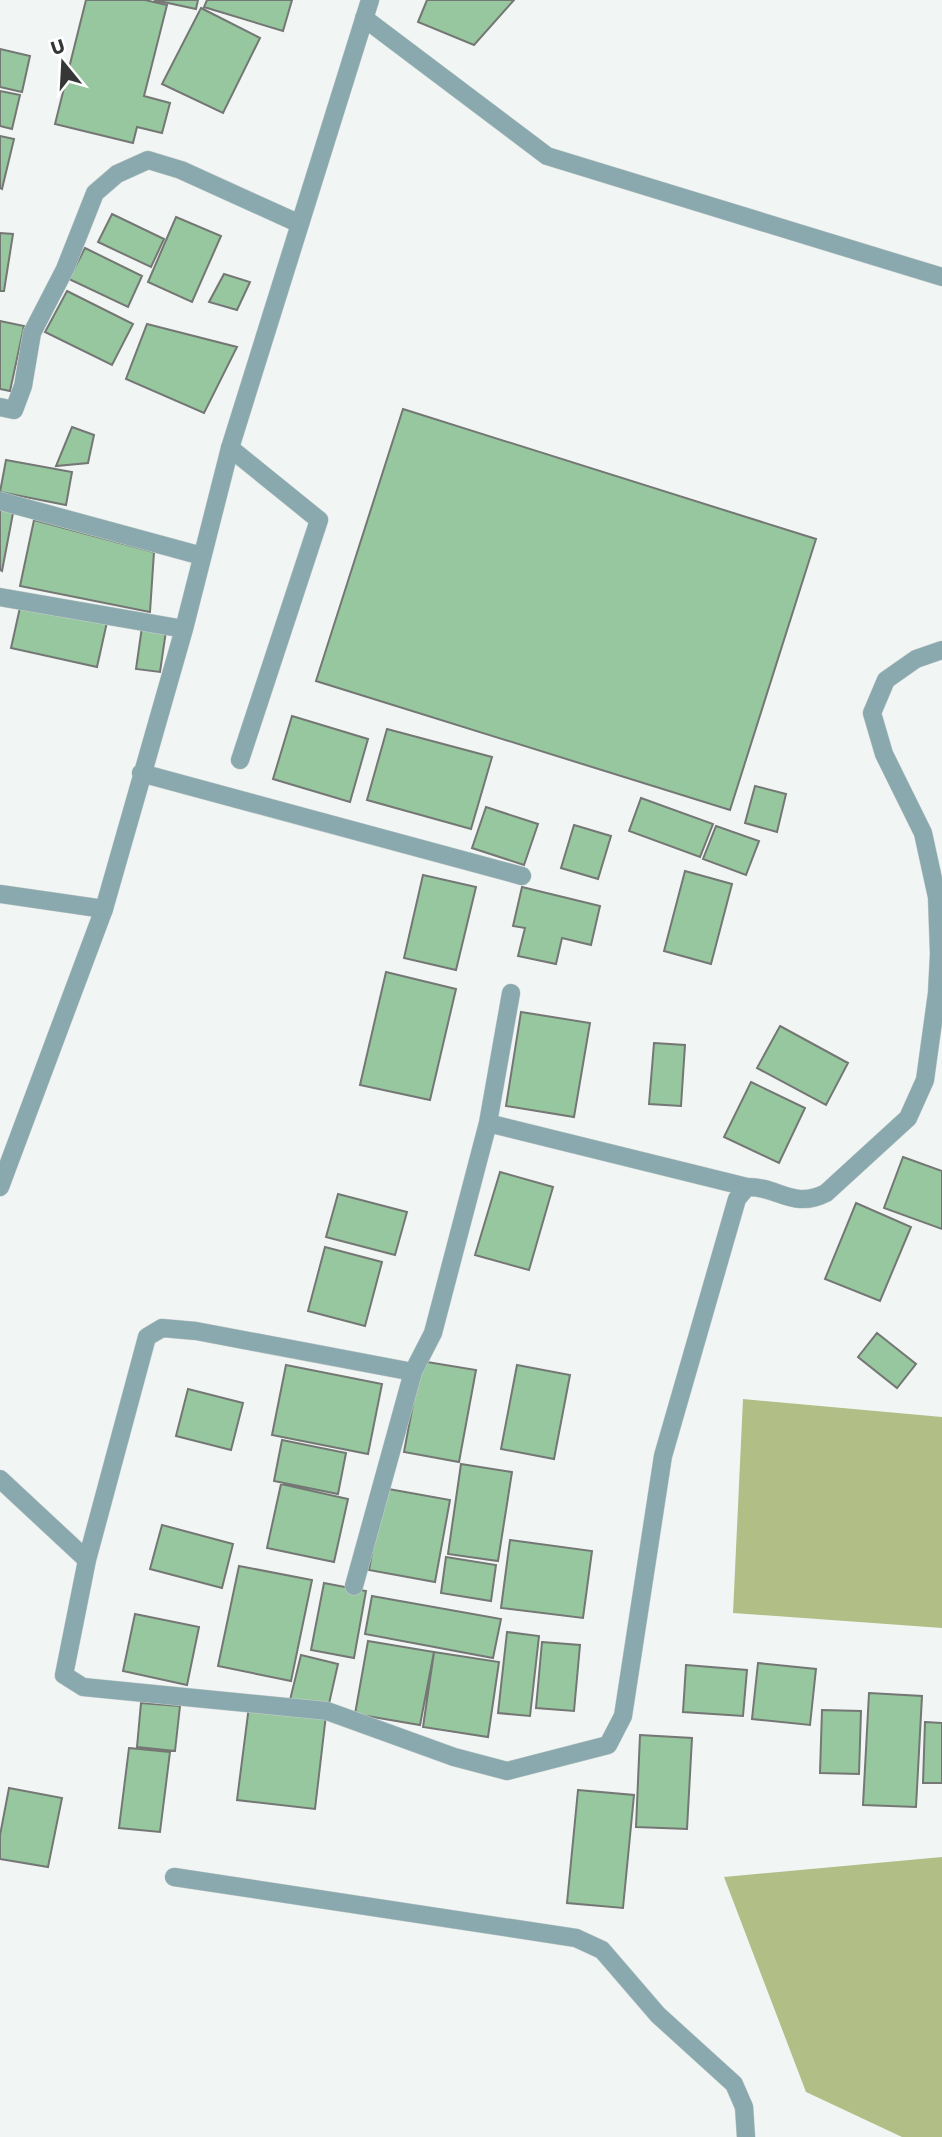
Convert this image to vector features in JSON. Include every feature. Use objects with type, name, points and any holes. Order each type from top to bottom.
[{"type":"street","points":[[0,1187],[104,909],[184,629],[230,448],[370,0]]},
{"type":"street","points":[[364,18],[547,156],[942,277]]},
{"type":"street","points":[[0,407],[14,410],[23,386],[32,333],[65,269],[95,193],[117,174],[148,160],[181,170],[300,224]]},
{"type":"street","points":[[230,448],[319,520],[240,760]]},
{"type":"street","points":[[0,501],[202,556]]},
{"type":"street","points":[[0,597],[184,629]]},
{"type":"street","points":[[488,1123],[747,1187],[763,1186],[791,1199],[813,1199],[826,1193],[908,1118],[925,1080],[938,980],[937,897],[923,833],[884,754],[872,713],[886,680],[916,659],[942,650]]},
{"type":"street","points":[[141,773],[522,876]]},
{"type":"street","points":[[0,894],[104,909]]},
{"type":"street","points":[[354,1586],[413,1372],[433,1333],[488,1123],[511,993]]},
{"type":"street","points":[[413,1372],[195,1331],[162,1328],[148,1337],[87,1560],[64,1675],[83,1688],[327,1711],[454,1757],[507,1771],[607,1745],[624,1716],[663,1456],[737,1199],[747,1187]]},
{"type":"street","points":[[0,1479],[87,1560]]},
{"type":"street","points":[[174,1877],[576,1938],[602,1950],[658,2015],[734,2084],[744,2106],[746,2137]]},
{"type":"green space","points":[[743,1399],[942,1417],[942,1628],[733,1613]]},
{"type":"green space","points":[[942,1857],[942,2137],[902,2137],[806,2092],[724,1877]]},
{"type":"building","points":[[86,0],[145,0],[167,5],[144,96],[170,103],[162,133],[137,127],[133,143],[55,124]]},
{"type":"building","points":[[154,0],[198,0],[196,9]]},
{"type":"building","points":[[207,0],[292,0],[283,31],[204,7]]},
{"type":"building","points":[[427,0],[514,0],[474,45],[418,22]]},
{"type":"building","points":[[201,8],[260,38],[223,113],[162,84]]},
{"type":"building","points":[[0,49],[30,56],[22,92],[0,87]]},
{"type":"building","points":[[0,91],[20,95],[12,129],[0,126]]},
{"type":"building","points":[[0,136],[14,139],[2,189],[0,188]]},
{"type":"building","points":[[112,214],[164,239],[151,267],[98,242]]},
{"type":"building","points":[[176,217],[221,236],[192,302],[148,282]]},
{"type":"building","points":[[0,233],[13,234],[4,291],[0,291]]},
{"type":"building","points":[[85,248],[142,276],[128,307],[69,279]]},
{"type":"building","points":[[224,274],[250,282],[237,310],[209,302]]},
{"type":"building","points":[[67,291],[133,324],[112,365],[45,332]]},
{"type":"building","points":[[0,321],[24,326],[10,391],[0,389]]},
{"type":"building","points":[[147,324],[237,347],[204,413],[126,379]]},
{"type":"building","points":[[403,409],[816,539],[730,810],[316,681]]},
{"type":"building","points":[[72,427],[94,435],[88,463],[56,466]]},
{"type":"building","points":[[6,460],[72,472],[66,505],[0,492]]},
{"type":"building","points":[[0,506],[14,508],[2,571],[0,570]]},
{"type":"building","points":[[34,520],[154,552],[150,612],[20,586]]},
{"type":"building","points":[[21,603],[107,622],[97,667],[11,648]]},
{"type":"building","points":[[142,627],[166,631],[160,672],[136,669]]},
{"type":"building","points":[[292,716],[368,739],[350,802],[273,779]]},
{"type":"building","points":[[387,729],[492,757],[471,829],[367,800]]},
{"type":"building","points":[[755,786],[786,794],[777,832],[745,823]]},
{"type":"building","points":[[641,798],[713,824],[700,857],[629,831]]},
{"type":"building","points":[[486,807],[538,824],[524,865],[472,848]]},
{"type":"building","points":[[574,825],[611,836],[598,879],[561,868]]},
{"type":"building","points":[[716,826],[759,841],[746,875],[703,859]]},
{"type":"building","points":[[685,871],[732,884],[711,964],[664,951]]},
{"type":"building","points":[[423,875],[476,887],[456,970],[404,958]]},
{"type":"building","points":[[522,887],[600,906],[591,945],[562,938],[556,964],[518,956],[525,928],[513,926]]},
{"type":"building","points":[[386,972],[456,989],[430,1100],[360,1085]]},
{"type":"building","points":[[521,1012],[590,1023],[574,1117],[506,1106]]},
{"type":"building","points":[[780,1026],[848,1063],[826,1105],[757,1068]]},
{"type":"building","points":[[654,1043],[685,1045],[681,1106],[649,1104]]},
{"type":"building","points":[[751,1082],[805,1108],[779,1163],[724,1137]]},
{"type":"building","points":[[903,1157],[942,1171],[942,1229],[884,1208]]},
{"type":"building","points":[[500,1172],[553,1187],[529,1270],[475,1255]]},
{"type":"building","points":[[338,1194],[407,1212],[395,1255],[326,1237]]},
{"type":"building","points":[[856,1203],[911,1227],[880,1301],[825,1279]]},
{"type":"building","points":[[325,1247],[382,1262],[365,1326],[308,1311]]},
{"type":"building","points":[[877,1333],[916,1364],[897,1388],[858,1357]]},
{"type":"building","points":[[421,1361],[476,1370],[459,1462],[404,1452]]},
{"type":"building","points":[[286,1365],[382,1384],[368,1454],[272,1435]]},
{"type":"building","points":[[517,1365],[570,1375],[554,1459],[501,1449]]},
{"type":"building","points":[[188,1389],[243,1403],[231,1450],[176,1436]]},
{"type":"building","points":[[282,1440],[346,1453],[338,1494],[274,1481]]},
{"type":"building","points":[[461,1464],[512,1472],[498,1561],[448,1554]]},
{"type":"building","points":[[281,1484],[348,1499],[334,1562],[267,1548]]},
{"type":"building","points":[[383,1488],[450,1500],[435,1582],[369,1570]]},
{"type":"building","points":[[162,1525],[233,1544],[222,1588],[150,1569]]},
{"type":"building","points":[[510,1540],[592,1551],[583,1618],[501,1608]]},
{"type":"building","points":[[446,1557],[496,1565],[491,1601],[441,1593]]},
{"type":"building","points":[[239,1566],[312,1580],[291,1681],[218,1666]]},
{"type":"building","points":[[324,1583],[366,1591],[354,1658],[311,1650]]},
{"type":"building","points":[[372,1596],[501,1619],[493,1658],[365,1634]]},
{"type":"building","points":[[135,1614],[199,1627],[187,1685],[123,1671]]},
{"type":"building","points":[[507,1632],[539,1636],[530,1716],[498,1713]]},
{"type":"building","points":[[368,1641],[434,1652],[420,1725],[355,1714]]},
{"type":"building","points":[[542,1642],[580,1645],[574,1711],[536,1708]]},
{"type":"building","points":[[434,1652],[499,1662],[488,1737],[423,1727]]},
{"type":"building","points":[[301,1655],[338,1664],[328,1708],[290,1700]]},
{"type":"building","points":[[758,1663],[816,1669],[810,1725],[752,1719]]},
{"type":"building","points":[[686,1665],[747,1670],[743,1716],[683,1712]]},
{"type":"building","points":[[869,1693],[922,1696],[916,1807],[863,1805]]},
{"type":"building","points":[[141,1703],[180,1706],[175,1751],[137,1747]]},
{"type":"building","points":[[249,1706],[326,1715],[315,1809],[237,1800]]},
{"type":"building","points":[[822,1710],[861,1711],[859,1774],[820,1773]]},
{"type":"building","points":[[925,1722],[942,1723],[942,1783],[923,1783]]},
{"type":"building","points":[[640,1735],[692,1738],[687,1829],[636,1827]]},
{"type":"building","points":[[129,1748],[170,1752],[160,1832],[119,1828]]},
{"type":"building","points":[[9,1788],[62,1798],[48,1867],[0,1859],[0,1835]]},
{"type":"building","points":[[578,1790],[634,1795],[623,1908],[567,1903]]}]
